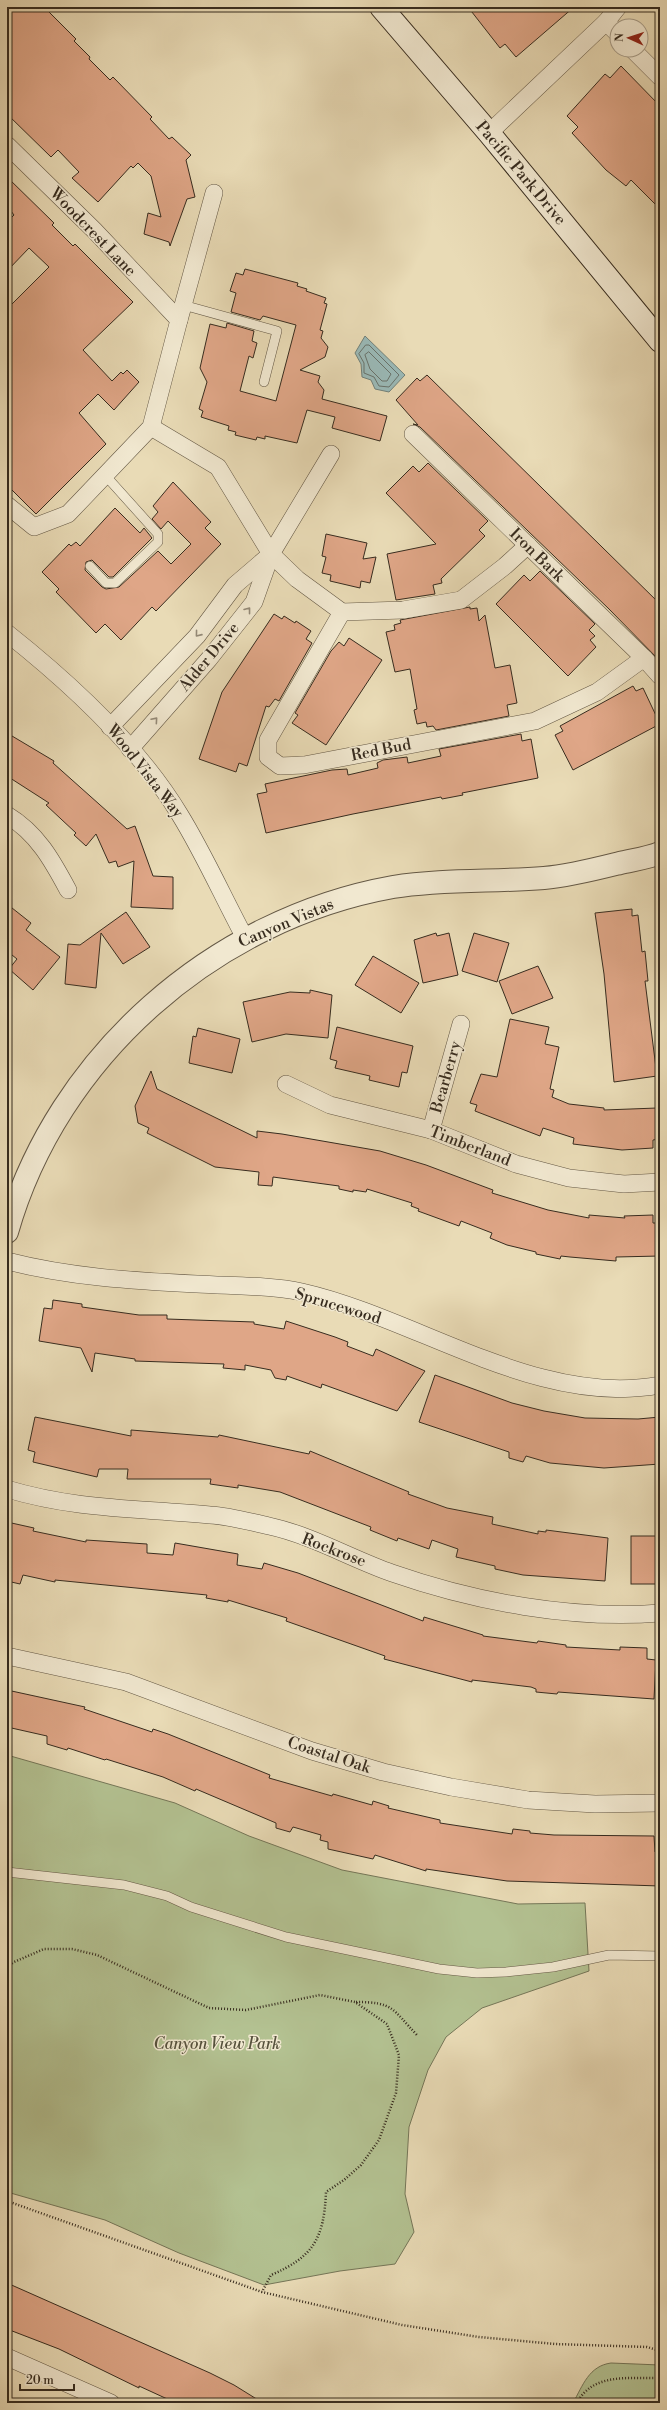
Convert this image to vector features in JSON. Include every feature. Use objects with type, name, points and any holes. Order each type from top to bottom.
[{"type":"street","name":"Pacific Park Drive","points":[[380,7],[488,133],[660,341]]},
{"type":"street","points":[[615,18],[618,7]]},
{"type":"street","points":[[488,133],[609,31]]},
{"type":"street","points":[[641,58],[660,77]]},
{"type":"street","name":"Woodcrest Lane","points":[[7,145],[181,312]]},
{"type":"street","points":[[7,505],[34,527],[68,514],[151,427],[214,194]]},
{"type":"street","points":[[151,427],[218,467],[271,554],[297,579],[342,612],[402,610],[461,600],[505,566],[528,545]]},
{"type":"street","name":"Iron Bark","points":[[413,434],[644,658],[660,676]]},
{"type":"street","name":"Alder Drive","points":[[130,749],[209,659],[254,602],[271,554],[332,454]]},
{"type":"street","name":"Alder Drive","points":[[110,726],[197,636],[235,585],[271,554]]},
{"type":"street","name":"Red Bud","points":[[342,612],[268,740],[268,757],[280,766],[304,765],[535,721],[597,692],[644,658]]},
{"type":"street","name":"Wood Vista Way","points":[[7,633],[53,669],[110,726],[130,749],[180,814],[246,938]]},
{"type":"street","points":[[7,815],[23,825],[49,855],[68,890]]},
{"type":"street","name":"Canyon Vistas","points":[[7,1232],[13,1211],[35,1159],[67,1102],[93,1066],[122,1034],[188,975],[246,938],[345,899],[393,887],[448,881],[546,878],[659,856]]},
{"type":"street","name":"Bearberry","points":[[430,1130],[461,1024]]},
{"type":"street","name":"Timberland","points":[[286,1084],[330,1105],[430,1130],[516,1164],[569,1178],[624,1184],[660,1182]]},
{"type":"street","name":"Sprucewood","points":[[7,1261],[117,1280],[236,1286],[301,1292],[357,1310],[527,1374],[595,1387],[644,1388],[660,1385]]},
{"type":"street","name":"Rockrose","points":[[7,1488],[39,1498],[93,1508],[212,1515],[272,1527],[392,1573],[472,1596],[555,1610],[598,1614],[660,1613]]},
{"type":"street","name":"Coastal Oak","points":[[7,1656],[126,1682],[312,1751],[383,1772],[451,1787],[528,1800],[595,1804],[660,1803]]},
{"type":"street","points":[[7,2357],[111,2403]]},
{"type":"lane","points":[[181,312],[277,331],[264,382]]},
{"type":"lane","points":[[90,566],[106,583],[116,583],[158,542],[158,534],[105,475]]},
{"type":"lane","points":[[7,1872],[124,1885],[167,1896],[190,1907],[286,1937],[439,1969],[477,1973],[506,1972],[553,1967],[609,1956],[660,1956]]},
{"type":"path","points":[[7,1968],[14,1962],[44,1949],[72,1949],[97,1955],[209,2008],[246,2010],[320,1995],[355,2002],[378,2002],[388,2005],[417,2035]]},
{"type":"path","points":[[262,2292],[271,2275],[293,2266],[313,2247],[325,2217],[326,2192],[344,2180],[361,2165],[379,2140],[396,2093],[399,2055],[387,2024],[355,2002]]},
{"type":"path","points":[[7,2202],[262,2292],[402,2325],[479,2337],[555,2344],[648,2347],[660,2350]]},
{"type":"path","points":[[577,2403],[581,2395],[593,2384],[607,2379],[660,2378]]},
{"type":"green space","name":"Canyon View Park","points":[[7,1755],[175,1803],[249,1836],[342,1870],[518,1904],[585,1903],[589,1971],[482,2008],[446,2037],[428,2070],[409,2127],[405,2194],[414,2232],[395,2264],[340,2271],[264,2285],[179,2253],[105,2220],[7,2192]]},
{"type":"green space","points":[[611,2363],[660,2365],[660,2403],[573,2403],[592,2372],[603,2365]]},
{"type":"water","points":[[365,336],[405,375],[389,392],[375,389],[371,380],[362,377],[361,364],[355,353]]},
{"type":"building","points":[[7,7],[44,7],[76,39],[74,41],[90,57],[89,59],[110,80],[113,77],[152,117],[150,119],[169,139],[172,137],[191,155],[186,160],[195,197],[187,199],[170,246],[169,242],[144,234],[148,213],[161,217],[151,176],[138,163],[133,168],[131,166],[98,202],[72,178],[79,172],[58,150],[51,157],[7,114]]},
{"type":"building","points":[[468,7],[574,7],[516,57],[505,44],[500,48]]},
{"type":"building","points":[[621,66],[660,106],[660,209],[631,180],[626,186],[606,170],[572,133],[578,127],[567,116],[605,74],[610,78]]},
{"type":"building","points":[[7,177],[54,223],[52,225],[73,246],[75,244],[133,302],[83,350],[112,381],[121,372],[123,374],[127,370],[139,382],[114,410],[98,394],[79,413],[106,444],[36,514],[7,485],[7,309],[49,267],[29,248],[7,271],[7,222],[14,215],[7,206]]},
{"type":"building","points":[[245,269],[298,283],[297,286],[307,289],[306,291],[326,298],[324,303],[327,304],[320,330],[323,331],[321,338],[328,347],[325,357],[300,370],[320,376],[318,382],[324,390],[322,399],[387,416],[380,441],[332,428],[335,417],[307,410],[297,443],[265,436],[265,439],[257,437],[256,440],[235,435],[236,432],[228,430],[229,426],[201,417],[203,411],[199,409],[207,382],[200,368],[210,324],[226,328],[227,323],[254,331],[252,341],[257,343],[253,358],[249,356],[240,391],[276,401],[296,325],[263,316],[260,320],[231,312],[236,293],[230,291],[236,273],[243,275]]},
{"type":"building","points":[[427,375],[660,604],[660,661],[609,609],[420,427],[413,424],[418,425],[396,400],[417,378],[420,381]]},
{"type":"building","points":[[428,463],[488,521],[479,530],[485,536],[441,579],[442,583],[433,585],[435,594],[396,600],[387,554],[436,544],[386,493],[413,466],[419,472]]},
{"type":"building","points":[[173,482],[211,522],[205,528],[221,544],[156,611],[152,607],[121,640],[105,624],[96,633],[56,592],[59,589],[42,572],[69,544],[71,546],[76,542],[80,546],[115,508],[140,533],[144,528],[152,538],[113,577],[109,577],[92,560],[86,562],[85,570],[102,587],[106,589],[119,587],[158,551],[171,564],[191,544],[168,521],[161,529],[152,519],[158,512],[153,506]]},
{"type":"building","points":[[326,534],[367,543],[363,559],[376,557],[370,583],[361,581],[360,588],[330,581],[331,575],[322,573],[326,557],[322,556]]},
{"type":"building","points":[[540,571],[595,624],[589,630],[595,636],[590,640],[596,647],[568,676],[496,604],[524,575],[530,581]]},
{"type":"building","points":[[470,607],[470,609],[477,608],[479,621],[485,615],[495,668],[510,665],[517,703],[507,705],[509,716],[436,730],[433,726],[427,727],[426,722],[417,724],[414,710],[417,709],[410,669],[395,672],[386,632],[395,630],[394,625],[401,623],[400,620]]},
{"type":"building","points":[[274,614],[282,619],[284,616],[295,623],[296,621],[311,631],[306,639],[312,643],[279,701],[275,699],[269,707],[266,706],[247,766],[239,763],[236,772],[199,759],[222,692]]},
{"type":"building","points":[[349,638],[382,660],[326,745],[292,723],[298,715],[295,713],[331,651],[339,642],[344,646]]},
{"type":"building","points":[[633,686],[636,691],[643,688],[660,724],[573,770],[555,735],[563,731],[560,726]]},
{"type":"building","points":[[7,733],[54,761],[53,763],[127,829],[135,826],[153,876],[173,877],[173,909],[131,907],[134,861],[118,867],[116,861],[109,863],[96,834],[86,846],[74,835],[76,833],[46,805],[49,803],[7,776]]},
{"type":"building","points":[[521,734],[522,741],[531,739],[538,778],[462,793],[463,795],[442,799],[441,797],[266,833],[257,794],[267,792],[265,784],[332,770],[347,769],[348,775],[378,768],[377,763],[383,760],[407,757],[408,763],[441,756],[439,749]]},
{"type":"building","points":[[7,904],[31,923],[26,930],[60,957],[33,990],[9,969],[17,959],[7,951]]},
{"type":"building","points":[[632,909],[632,916],[638,915],[642,952],[645,951],[648,981],[645,981],[657,1076],[614,1082],[604,974],[595,913]]},
{"type":"building","points":[[126,912],[150,947],[123,964],[101,933],[96,988],[65,984],[68,944],[80,945]]},
{"type":"building","points":[[436,933],[437,936],[449,933],[458,975],[423,983],[414,940]]},
{"type":"building","points":[[474,933],[509,943],[497,982],[462,971]]},
{"type":"building","points":[[373,956],[419,983],[401,1013],[355,985]]},
{"type":"building","points":[[538,966],[553,998],[512,1014],[499,981]]},
{"type":"building","points":[[310,990],[332,995],[328,1038],[286,1034],[252,1042],[243,1002],[290,992],[310,993]]},
{"type":"building","points":[[510,1019],[549,1027],[545,1044],[559,1047],[550,1089],[554,1090],[552,1097],[569,1104],[604,1108],[604,1110],[657,1108],[659,1139],[653,1140],[653,1148],[622,1150],[573,1144],[574,1138],[543,1128],[540,1136],[475,1111],[477,1105],[470,1103],[481,1074],[497,1077]]},
{"type":"building","points":[[337,1027],[413,1046],[407,1073],[402,1072],[399,1087],[369,1080],[370,1076],[335,1068],[337,1061],[330,1059]]},
{"type":"building","points":[[198,1028],[240,1039],[232,1073],[189,1063],[193,1036],[196,1037]]},
{"type":"building","points":[[151,1071],[157,1089],[257,1138],[257,1131],[380,1151],[426,1165],[493,1190],[492,1193],[548,1210],[589,1218],[589,1215],[625,1218],[624,1216],[653,1215],[653,1223],[660,1223],[660,1256],[616,1257],[616,1261],[561,1256],[560,1259],[536,1254],[536,1252],[507,1245],[490,1238],[492,1233],[461,1221],[459,1226],[418,1211],[419,1209],[411,1206],[412,1203],[367,1189],[366,1192],[353,1190],[353,1192],[339,1189],[339,1186],[273,1177],[272,1186],[258,1185],[259,1172],[215,1167],[147,1133],[149,1128],[138,1123],[135,1106]]},
{"type":"building","points":[[53,1300],[82,1304],[82,1307],[139,1315],[167,1315],[167,1319],[254,1322],[254,1324],[284,1329],[286,1321],[348,1342],[347,1346],[373,1356],[376,1349],[425,1371],[397,1411],[322,1384],[321,1388],[287,1376],[286,1380],[275,1378],[271,1370],[245,1365],[245,1370],[223,1368],[224,1364],[135,1361],[135,1359],[95,1353],[92,1372],[81,1348],[39,1341],[44,1308],[52,1309]]},
{"type":"building","points":[[435,1375],[512,1403],[544,1411],[585,1418],[638,1419],[660,1417],[660,1464],[604,1468],[550,1463],[526,1456],[523,1462],[509,1458],[509,1452],[419,1422]]},
{"type":"building","points":[[35,1417],[131,1436],[131,1430],[218,1437],[219,1435],[309,1454],[310,1451],[409,1492],[408,1494],[447,1508],[493,1517],[492,1524],[538,1534],[538,1531],[546,1532],[546,1530],[608,1538],[605,1581],[523,1575],[495,1569],[495,1566],[456,1557],[458,1549],[432,1540],[429,1549],[398,1538],[397,1541],[370,1530],[371,1527],[280,1492],[238,1485],[238,1488],[210,1484],[211,1479],[127,1479],[128,1469],[99,1469],[97,1477],[33,1462],[35,1452],[28,1450]]},
{"type":"building","points":[[7,1522],[34,1528],[33,1531],[86,1542],[86,1540],[147,1544],[147,1553],[173,1555],[175,1543],[238,1554],[237,1565],[262,1569],[264,1563],[298,1573],[423,1621],[424,1617],[483,1636],[537,1643],[538,1641],[566,1645],[566,1647],[620,1650],[620,1647],[647,1648],[647,1659],[656,1660],[654,1699],[558,1692],[557,1694],[536,1692],[536,1689],[531,1687],[472,1680],[472,1682],[384,1659],[385,1656],[286,1621],[287,1618],[228,1600],[228,1602],[206,1598],[207,1595],[55,1580],[55,1582],[23,1575],[20,1584],[7,1581]]},
{"type":"building","points":[[631,1536],[659,1536],[659,1584],[631,1584]]},
{"type":"building","points":[[7,1690],[85,1707],[84,1709],[152,1732],[153,1729],[168,1734],[270,1775],[269,1778],[332,1796],[333,1794],[372,1805],[373,1801],[389,1806],[388,1808],[440,1820],[440,1823],[512,1834],[513,1829],[530,1831],[530,1833],[554,1835],[654,1836],[655,1852],[660,1852],[660,1886],[507,1881],[426,1869],[426,1871],[375,1855],[373,1859],[328,1849],[328,1842],[320,1840],[321,1835],[293,1827],[290,1832],[276,1828],[276,1823],[196,1789],[195,1791],[163,1777],[106,1759],[105,1760],[68,1748],[67,1750],[47,1744],[47,1736],[7,1727]]},
{"type":"building","points":[[7,2283],[210,2373],[234,2385],[263,2403],[176,2403],[139,2386],[139,2388],[59,2349],[7,2329]]}]
